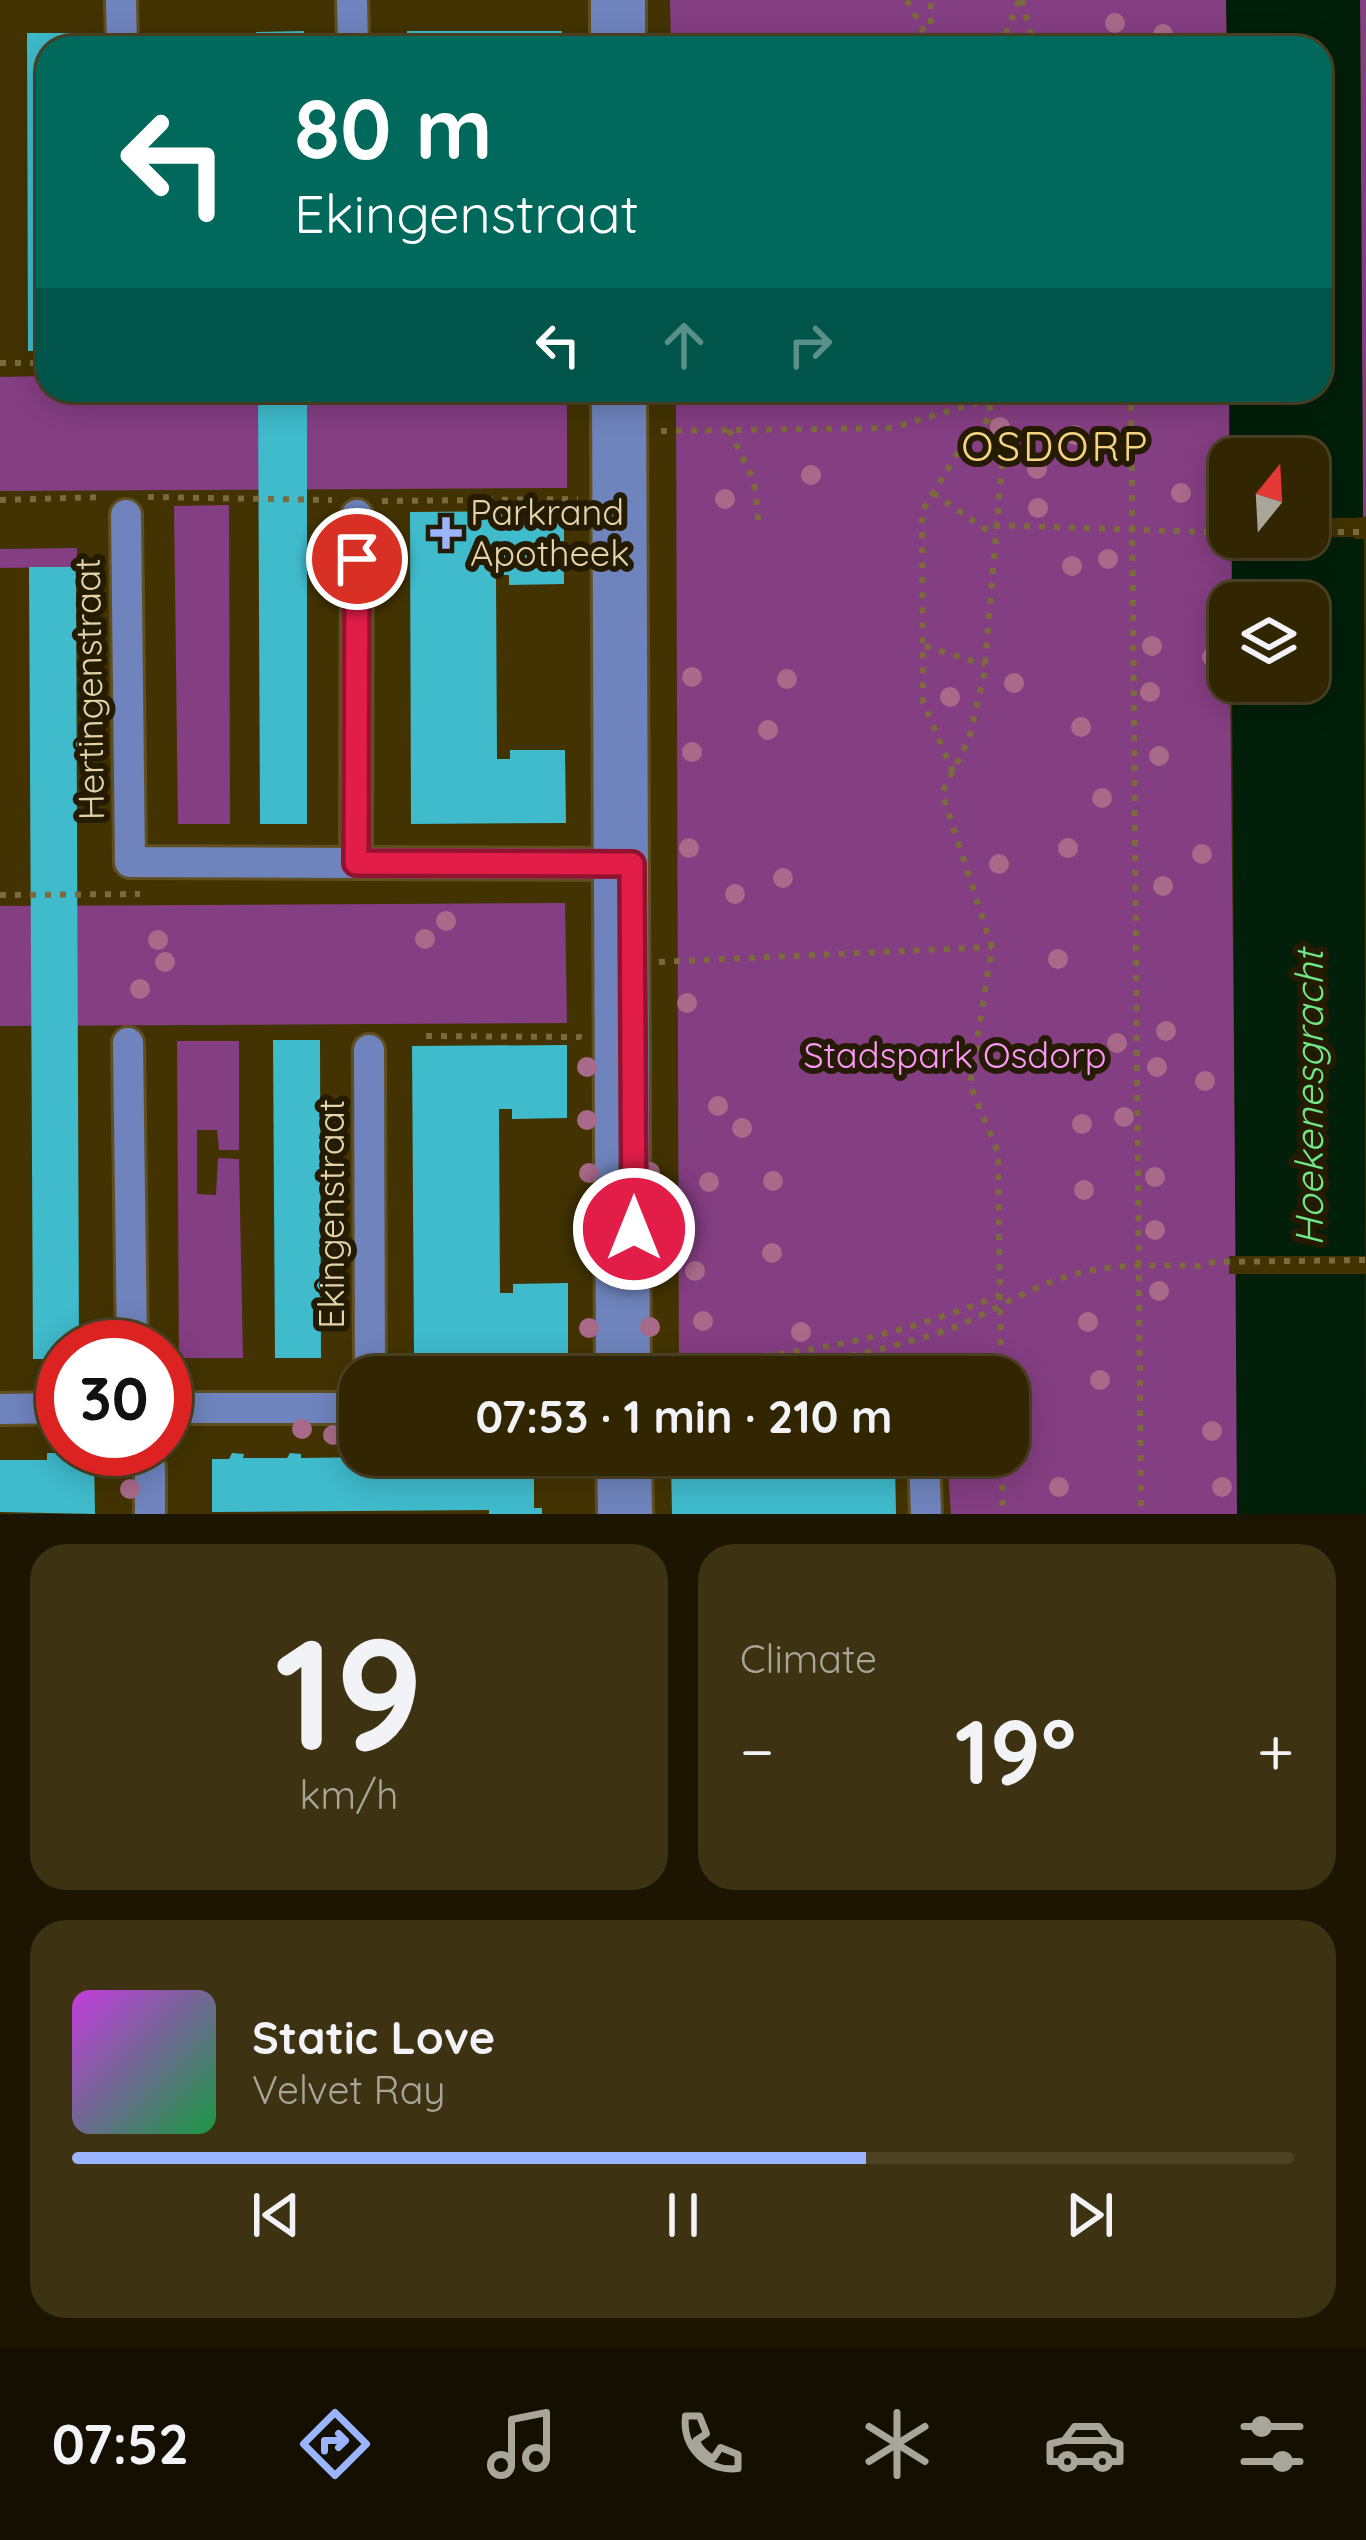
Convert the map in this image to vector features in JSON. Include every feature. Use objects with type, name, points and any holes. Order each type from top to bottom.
[{"type":"street","points":[[121,0],[122,36]]},
{"type":"street","points":[[352,0],[353,36]]},
{"type":"street","points":[[605,0],[606,36]]},
{"type":"street","points":[[629,36],[630,0]]},
{"type":"street","points":[[607,402],[620,864],[632,963],[635,1356]]},
{"type":"street","points":[[611,1356],[631,402]]},
{"type":"street","name":"Hertingenstraat","points":[[126,515],[130,862],[356,863]]},
{"type":"street","points":[[357,515],[356,863],[620,864]]},
{"type":"street","points":[[128,1043],[132,1320]]},
{"type":"street","name":"Ekingenstraat","points":[[369,1050],[370,1356]]},
{"type":"street","points":[[0,1408],[36,1408]]},
{"type":"street","points":[[192,1408],[339,1408]]},
{"type":"street","points":[[150,1476],[150,1514]]},
{"type":"street","points":[[612,1476],[613,1514]]},
{"type":"street","points":[[636,1476],[637,1514]]},
{"type":"street","points":[[925,1476],[926,1514]]},
{"type":"path","points":[[907,0],[927,36]]},
{"type":"path","points":[[931,0],[932,36]]},
{"type":"path","points":[[1005,36],[1021,0]]},
{"type":"path","points":[[1021,0],[1031,36]]},
{"type":"path","points":[[0,363],[36,363]]},
{"type":"path","points":[[632,431],[892,428],[979,402]]},
{"type":"path","points":[[986,402],[1002,464],[985,665],[969,739],[942,793],[992,947],[970,1085],[998,1152],[1001,1356]]},
{"type":"path","points":[[1131,402],[1141,1514]]},
{"type":"path","points":[[953,772],[923,702],[922,511],[960,448],[990,417]]},
{"type":"path","points":[[729,430],[754,481],[759,526]]},
{"type":"path","points":[[932,494],[994,535]]},
{"type":"path","points":[[994,525],[1209,533]]},
{"type":"path","points":[[1329,532],[1366,532]]},
{"type":"path","points":[[925,645],[985,665]]},
{"type":"path","points":[[0,895],[150,894]]},
{"type":"path","points":[[632,963],[992,947]]},
{"type":"path","points":[[426,1036],[579,1036],[579,1018]]},
{"type":"path","points":[[856,1356],[948,1330],[1040,1286],[1088,1270],[1366,1260]]},
{"type":"path","points":[[755,1356],[828,1349],[900,1331],[1000,1294]]},
{"type":"path","points":[[1002,1476],[1003,1514]]},
{"type":"green space","points":[[670,0],[1226,0],[1227,36],[671,36]]},
{"type":"green space","points":[[1360,0],[1366,0],[1363,517]]},
{"type":"green space","points":[[36,376],[36,402],[567,402],[567,488],[0,491],[0,377]]},
{"type":"green space","name":"Stadspark Osdorp","points":[[676,402],[1229,402],[1229,438],[1209,438],[1209,558],[1232,558],[1231,582],[1209,582],[1209,702],[1230,702],[1239,1514],[951,1514],[948,1476],[1029,1476],[1029,1356],[679,1356]]},
{"type":"green space","points":[[229,505],[230,824],[178,824],[174,506]]},
{"type":"green space","points":[[77,548],[77,567],[0,568],[0,549]]},
{"type":"green space","points":[[565,903],[567,1023],[0,1026],[0,906]]},
{"type":"green space","points":[[177,1041],[239,1041],[239,1150],[219,1150],[217,1130],[197,1130],[197,1194],[216,1195],[218,1158],[239,1159],[243,1358],[192,1358],[192,1320],[179,1320]]},
{"type":"water","name":"Hoekenesgracht","points":[[1226,0],[1360,0],[1363,517],[1354,518],[1354,539],[1364,539],[1366,1514],[1237,1514],[1232,702],[1329,702],[1329,582],[1232,582],[1232,558],[1329,558],[1329,438],[1229,438],[1229,402],[1332,402],[1332,36],[1227,36]]},
{"type":"pier","points":[[1329,518],[1366,518],[1360,523],[1360,533],[1366,536],[1329,537]]},
{"type":"pier","points":[[1229,1256],[1366,1256],[1366,1274],[1229,1274]]},
{"type":"building","points":[[304,31],[304,36],[256,36],[256,32]]},
{"type":"building","points":[[407,31],[562,31],[562,36],[407,36]]},
{"type":"building","points":[[27,33],[73,33],[36,36],[36,351],[28,351]]},
{"type":"building","points":[[258,402],[307,402],[307,824],[260,824]]},
{"type":"building","points":[[564,511],[564,584],[509,585],[509,575],[496,575],[497,759],[510,759],[510,750],[565,750],[566,823],[411,824],[410,512]]},
{"type":"building","points":[[29,567],[76,567],[79,1320],[36,1320],[33,1359]]},
{"type":"building","points":[[273,1040],[320,1040],[321,1358],[275,1358]]},
{"type":"building","points":[[567,1045],[567,1118],[512,1119],[512,1109],[499,1109],[500,1293],[513,1293],[513,1284],[568,1283],[568,1356],[414,1356],[412,1046]]},
{"type":"building","points":[[232,1453],[244,1454],[243,1458],[287,1458],[290,1453],[301,1454],[301,1458],[339,1458],[339,1476],[534,1476],[534,1508],[542,1508],[542,1514],[489,1514],[489,1510],[212,1512],[212,1459],[229,1459]]},
{"type":"building","points":[[0,1460],[36,1460],[36,1476],[94,1476],[95,1514],[0,1512]]},
{"type":"building","points":[[671,1476],[895,1476],[896,1514],[672,1514]]},
{"type":"place","name":"Parkrand Apotheek","points":[[446,533]]},
{"type":"district","name":"OSDORP","points":[[1056,446]]},
{"type":"route","points":[[357,559],[356,863],[632,864],[634,1229]]}]
